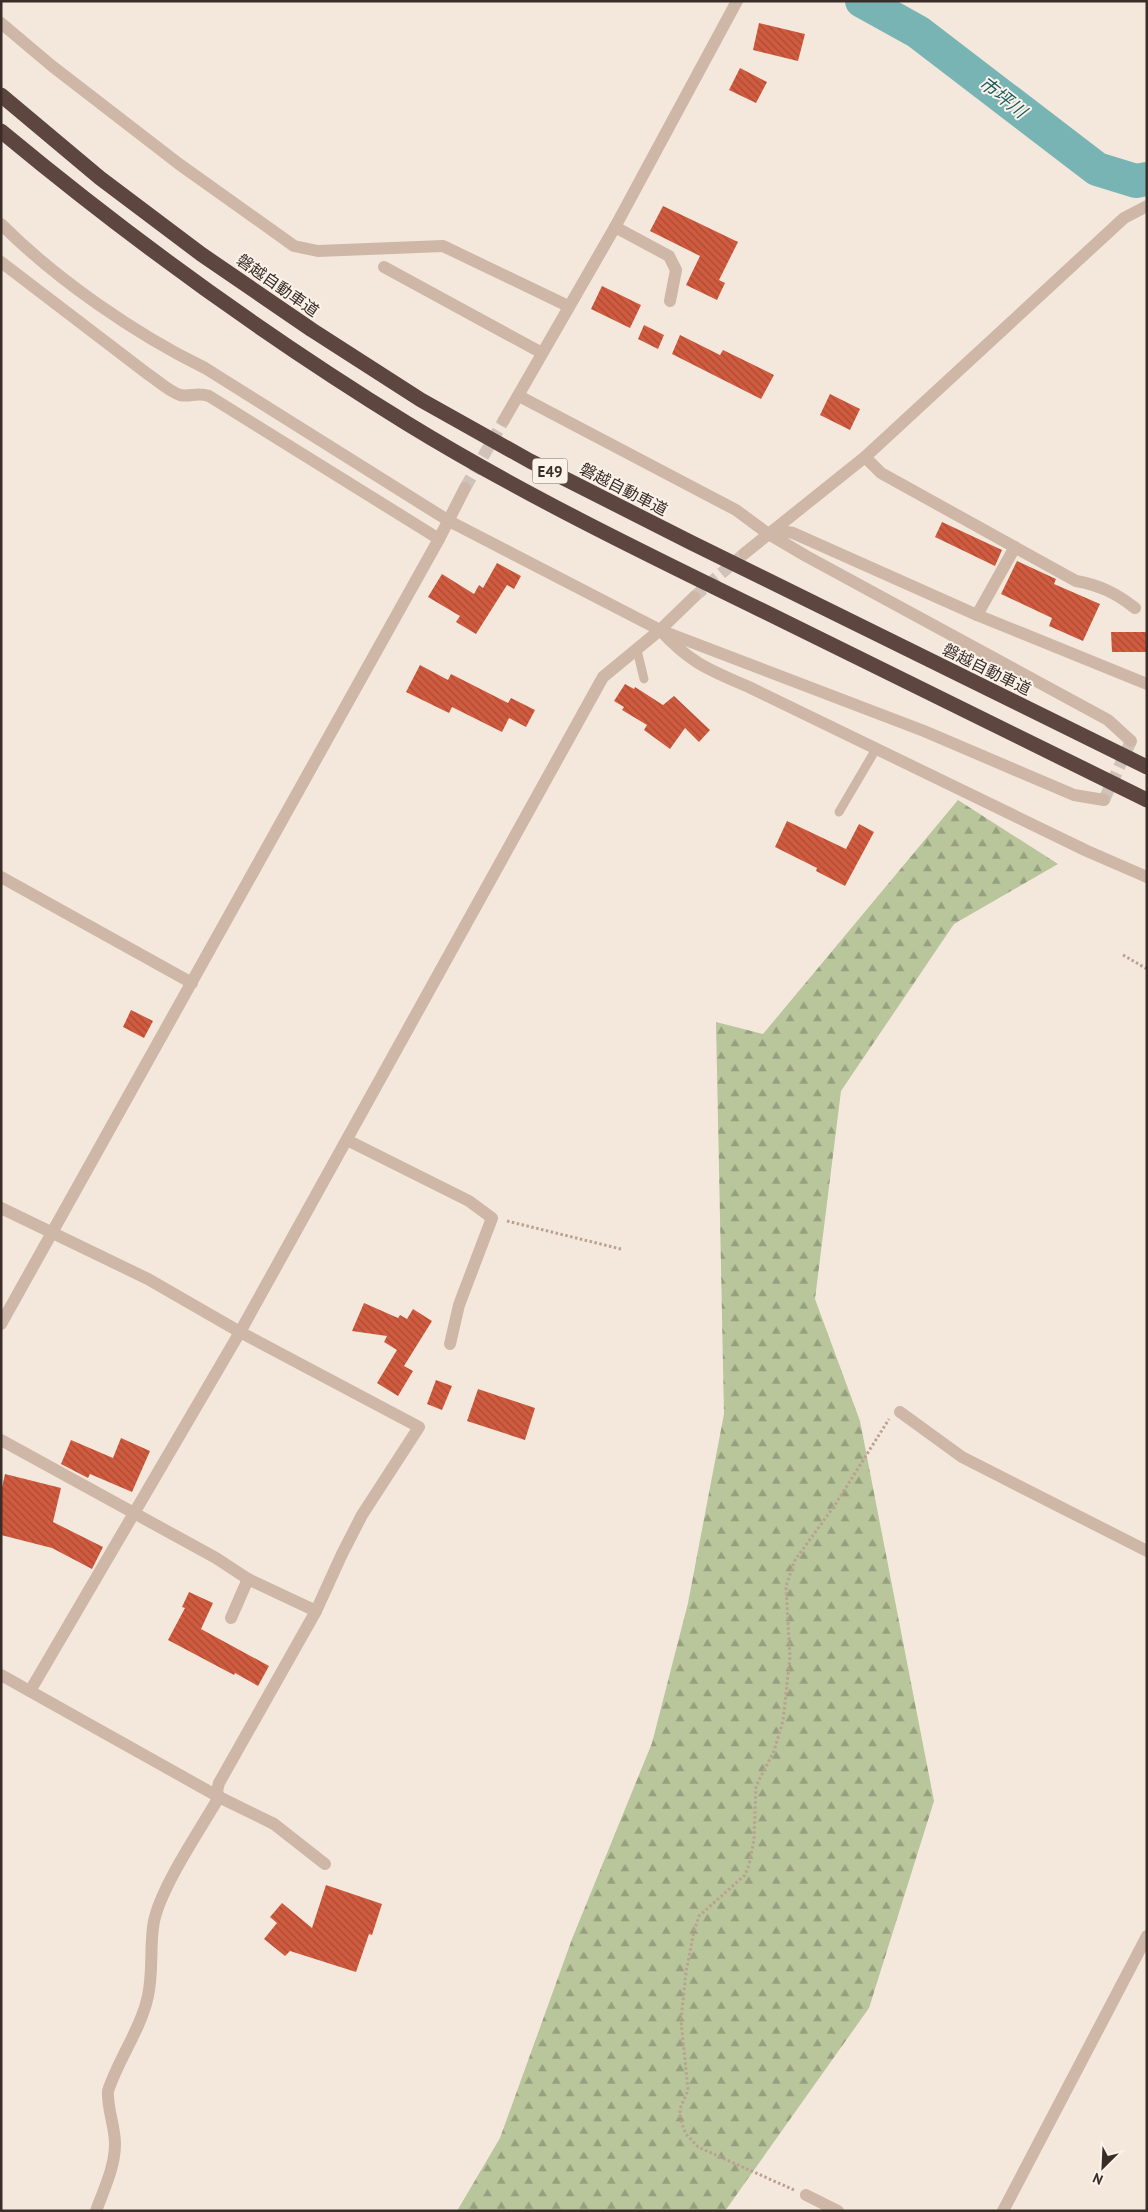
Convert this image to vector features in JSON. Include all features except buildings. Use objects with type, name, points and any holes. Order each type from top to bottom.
[{"type":"highway","name":"磐越自動車道","points":[[1,95],[100,178],[201,254],[312,330],[421,400],[530,461],[692,543],[1147,767]]},
{"type":"highway","name":"E49","points":[[1,131],[82,198],[186,277],[296,354],[411,426],[515,484],[678,570],[1147,800]]},
{"type":"street","points":[[504,420],[615,227],[737,1]]},
{"type":"street","points":[[1,23],[52,66],[179,164],[294,246],[318,251],[443,246],[568,306]]},
{"type":"street","points":[[745,552],[865,457],[1124,218],[1147,206]]},
{"type":"street","points":[[1,224],[26,249],[91,298],[166,349],[205,368],[358,466],[449,521],[660,630],[924,732],[1074,795],[1104,800]]},
{"type":"street","points":[[615,227],[669,256],[676,270],[670,301]]},
{"type":"street","points":[[1,262],[141,369],[173,391],[181,395],[201,393],[209,396],[439,539]]},
{"type":"street","points":[[384,267],[542,353]]},
{"type":"street","points":[[519,396],[736,510],[767,533],[1108,720],[1131,741]]},
{"type":"street","points":[[865,457],[881,473],[1076,581],[1094,584],[1119,596],[1135,608]]},
{"type":"street","points":[[1,1324],[449,521],[465,488]]},
{"type":"street","points":[[767,533],[781,531],[793,534],[977,615],[1147,684]]},
{"type":"street","points":[[977,615],[1015,546]]},
{"type":"street","points":[[30,1691],[240,1332],[602,677],[660,630],[694,597]]},
{"type":"street","points":[[660,630],[680,652],[701,666],[751,688],[1087,851],[1147,877]]},
{"type":"street","points":[[1,878],[192,983]]},
{"type":"street","points":[[347,1140],[468,1200],[492,1218],[459,1305],[450,1344]]},
{"type":"street","points":[[1,1208],[148,1279],[240,1332],[419,1427],[362,1515],[316,1611],[219,1783],[216,1791],[219,1797]]},
{"type":"street","points":[[900,1412],[962,1457],[1147,1551]]},
{"type":"street","points":[[1,1440],[216,1558],[248,1580],[316,1611]]},
{"type":"street","points":[[231,1618],[248,1580]]},
{"type":"street","points":[[1,1676],[219,1797],[274,1824],[324,1864]]},
{"type":"street","points":[[96,2211],[114,2162],[115,2143],[108,2090],[147,2001],[154,1919],[162,1896],[219,1797]]},
{"type":"street","points":[[1003,2211],[1147,1936]]},
{"type":"street","points":[[806,2195],[838,2211]]},
{"type":"lane","points":[[637,650],[644,679]]},
{"type":"lane","points":[[839,812],[876,749]]},
{"type":"path","points":[[1123,955],[1147,969]]},
{"type":"path","points":[[492,1218],[621,1249]]},
{"type":"path","points":[[806,2195],[698,2147],[686,2134],[680,2119],[680,2109],[688,2090],[681,2020],[686,1972],[699,1916],[745,1875],[750,1865],[754,1840],[756,1786],[774,1751],[783,1721],[790,1657],[786,1586],[795,1560],[834,1505],[888,1420],[900,1412]]},
{"type":"green space","points":[[958,800],[1058,864],[954,924],[841,1091],[815,1299],[860,1421],[934,1801],[869,2008],[725,2211],[457,2211],[500,2138],[572,1939],[652,1743],[688,1603],[724,1414],[716,1022],[763,1034]]},
{"type":"waterway","name":"市坪川","points":[[862,1],[918,32],[1097,169],[1136,181],[1147,179]]},
{"type":"tunnel","points":[[465,488],[504,420]]},
{"type":"tunnel","points":[[694,597],[745,553]]},
{"type":"tunnel","points":[[1104,800],[1131,741]]}]
